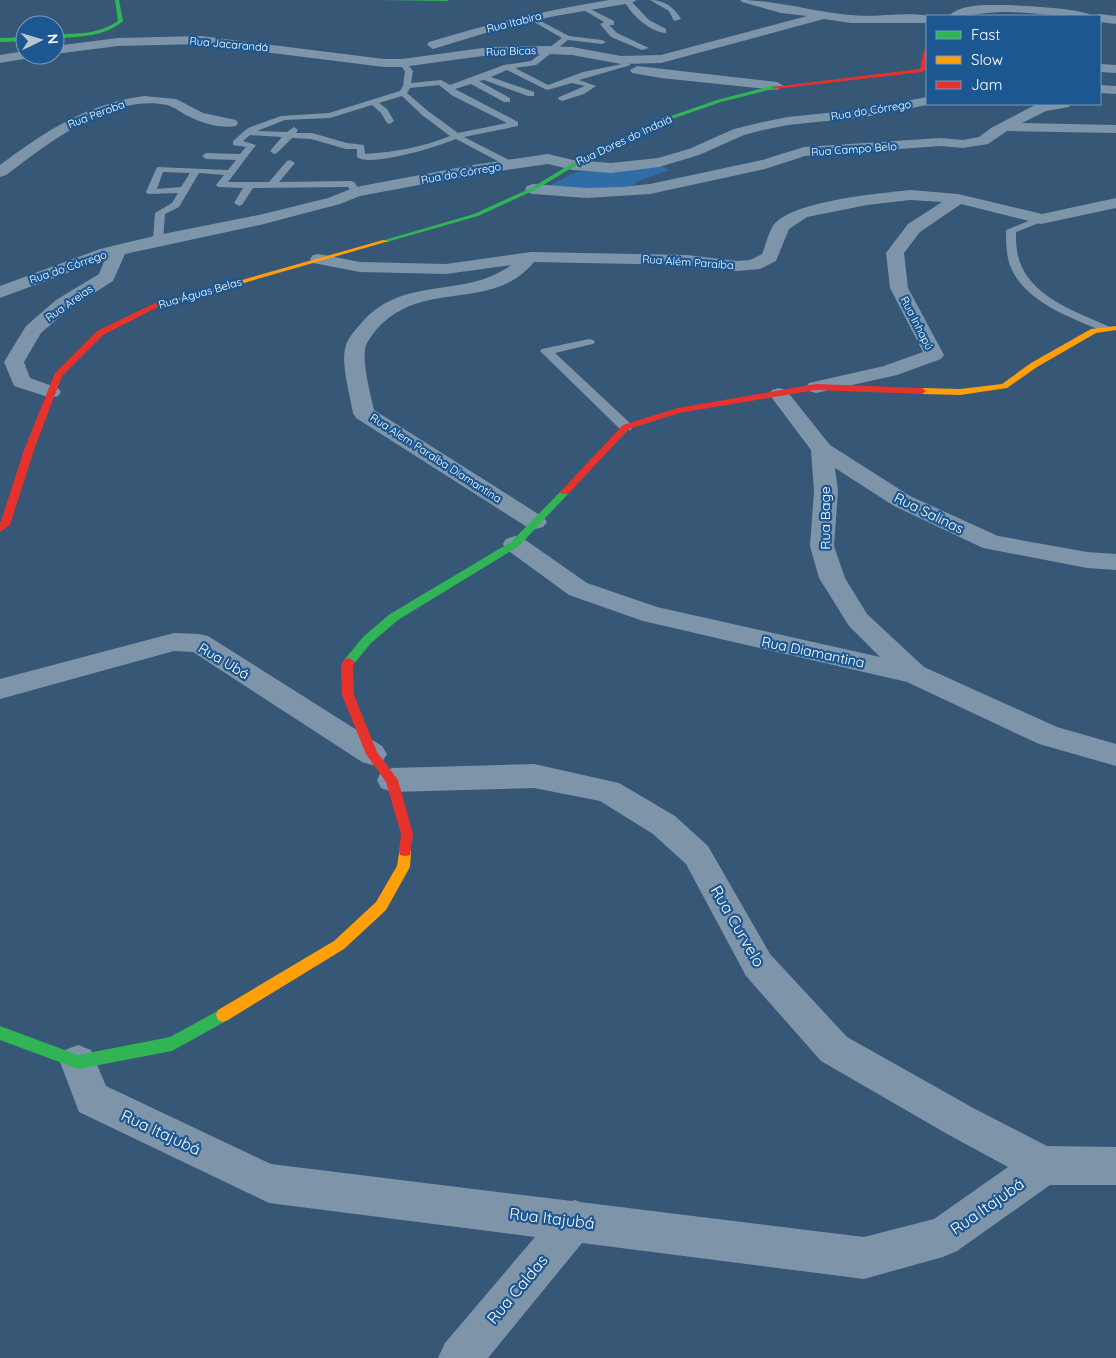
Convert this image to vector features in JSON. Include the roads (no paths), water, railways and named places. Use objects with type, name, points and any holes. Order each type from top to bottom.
[{"type":"street","points":[[65,35],[83,34],[115,27],[121,21],[118,0]]},
{"type":"street","points":[[381,0],[447,0]]},
{"type":"street","name":"Rua Itabira","points":[[402,63],[436,43],[531,18],[631,0]]},
{"type":"street","points":[[746,0],[821,16],[851,19],[926,18]]},
{"type":"street","points":[[957,15],[967,10],[991,8],[1074,15]]},
{"type":"street","name":"Rua Bicas","points":[[624,63],[661,59],[821,16]]},
{"type":"street","points":[[1101,18],[1116,20]]},
{"type":"street","points":[[3,40],[15,44]]},
{"type":"street","name":"Rua Jacarandá","points":[[65,49],[118,42],[201,40],[237,43],[354,60],[402,63]]},
{"type":"street","name":"Rua Bicas","points":[[402,63],[490,51],[572,51],[624,63],[634,69],[662,74],[777,86]]},
{"type":"street","points":[[0,59],[15,57]]},
{"type":"street","points":[[1101,68],[1116,69]]},
{"type":"street","name":"Rua Dores do Indaiá","points":[[319,259],[476,215],[533,189],[574,164],[670,118],[719,101],[777,86],[925,70]]},
{"type":"street","points":[[1101,89],[1116,90]]},
{"type":"street","points":[[1101,100],[1116,100]]},
{"type":"street","name":"Rua Peroba","points":[[0,172],[74,120],[132,101],[169,101],[199,117],[231,123]]},
{"type":"street","name":"Rua do Córrego","points":[[0,292],[117,251],[158,240],[260,220],[334,201],[356,192],[510,164],[548,159],[611,168],[659,162],[694,152],[738,132],[788,120],[865,113],[926,101]]},
{"type":"street","points":[[1006,127],[1042,108],[1058,105]]},
{"type":"street","points":[[1006,127],[1116,129]]},
{"type":"street","name":"Rua Campo Belo","points":[[533,189],[587,193],[650,189],[765,164],[804,152],[940,142],[963,144],[983,141],[1006,127]]},
{"type":"street","name":"Rua Além Paraíba","points":[[319,259],[360,266],[446,269],[531,257],[687,260],[737,266],[754,265],[770,257],[782,226],[802,213],[867,200],[910,195],[958,199],[1041,219],[1116,203]]},
{"type":"street","name":"Rua Inhapú","points":[[816,387],[890,371],[934,355],[899,288],[894,253],[914,228],[958,199]]},
{"type":"street","name":"Rua Areias","points":[[51,392],[21,382],[14,362],[33,330],[63,304],[107,277],[117,251]]},
{"type":"street","name":"Rua Alem Paraíba Diamantina","points":[[531,257],[517,270],[498,281],[479,287],[427,293],[397,303],[374,320],[355,345],[357,377],[364,412],[535,522]]},
{"type":"street","name":"Rua Águas Belas","points":[[0,529],[5,525],[28,450],[58,375],[100,333],[154,306],[319,259]]},
{"type":"street","points":[[0,1033],[78,1062],[172,1044],[258,996],[339,945],[380,906],[403,867],[407,834],[392,780],[372,754],[348,695],[348,665],[366,640],[394,617],[515,544],[626,427],[678,411],[816,387],[960,392],[1004,386],[1034,365],[1094,331],[1111,328]]},
{"type":"street","name":"Rua Salinas","points":[[779,394],[822,450],[902,501],[992,543],[1088,560],[1116,562]]},
{"type":"street","name":"Rua Bage","points":[[822,450],[826,491],[822,546],[832,578],[858,620],[914,674]]},
{"type":"street","name":"Rua Diamantina","points":[[515,544],[578,589],[652,616],[914,674],[1049,736],[1116,755]]},
{"type":"street","name":"Rua Ubá","points":[[0,689],[174,642],[199,643],[372,754]]},
{"type":"street","name":"Rua Curvelo","points":[[392,780],[534,776],[608,791],[664,825],[697,855],[758,965],[834,1049],[962,1122],[1044,1165],[1116,1166]]},
{"type":"street","name":"Rua Itajubá","points":[[78,1062],[92,1099],[269,1183],[575,1220],[864,1258],[943,1237],[1044,1165]]},
{"type":"street","name":"Rua Caldas","points":[[460,1358],[575,1220]]},
{"type":"lane","points":[[627,0],[646,22],[663,31]]},
{"type":"lane","points":[[653,0],[672,10],[677,19]]},
{"type":"lane","points":[[584,8],[610,23],[604,24],[614,35],[645,48]]},
{"type":"lane","points":[[531,18],[567,38],[602,42]]},
{"type":"lane","points":[[449,88],[484,77],[507,66],[533,63],[567,38]]},
{"type":"lane","points":[[402,63],[409,71],[405,90]]},
{"type":"lane","points":[[507,66],[547,88],[624,63]]},
{"type":"lane","points":[[484,77],[531,94]]},
{"type":"lane","points":[[562,98],[592,86],[572,80]]},
{"type":"lane","points":[[472,81],[507,100]]},
{"type":"lane","points":[[231,123],[250,131],[312,136],[346,146],[361,147],[360,157],[390,154],[433,146],[456,136],[515,124],[441,82],[405,90],[374,103],[330,115],[284,118],[250,131],[236,143],[252,145],[221,185],[351,184],[356,192]]},
{"type":"lane","points":[[405,90],[425,113],[456,136],[510,164]]},
{"type":"lane","points":[[374,103],[384,111],[390,121]]},
{"type":"lane","points":[[274,151],[300,124],[317,116]]},
{"type":"lane","points":[[206,156],[242,157]]},
{"type":"lane","points":[[271,185],[290,163]]},
{"type":"lane","points":[[186,190],[151,192],[160,168],[230,173]]},
{"type":"lane","points":[[158,240],[160,213],[176,205],[196,170]]},
{"type":"lane","points":[[239,202],[249,186]]},
{"type":"lane","points":[[1041,219],[1012,230],[1010,247],[1019,276],[1049,304],[1111,328]]},
{"type":"lane","points":[[589,342],[546,351],[626,427]]}]
